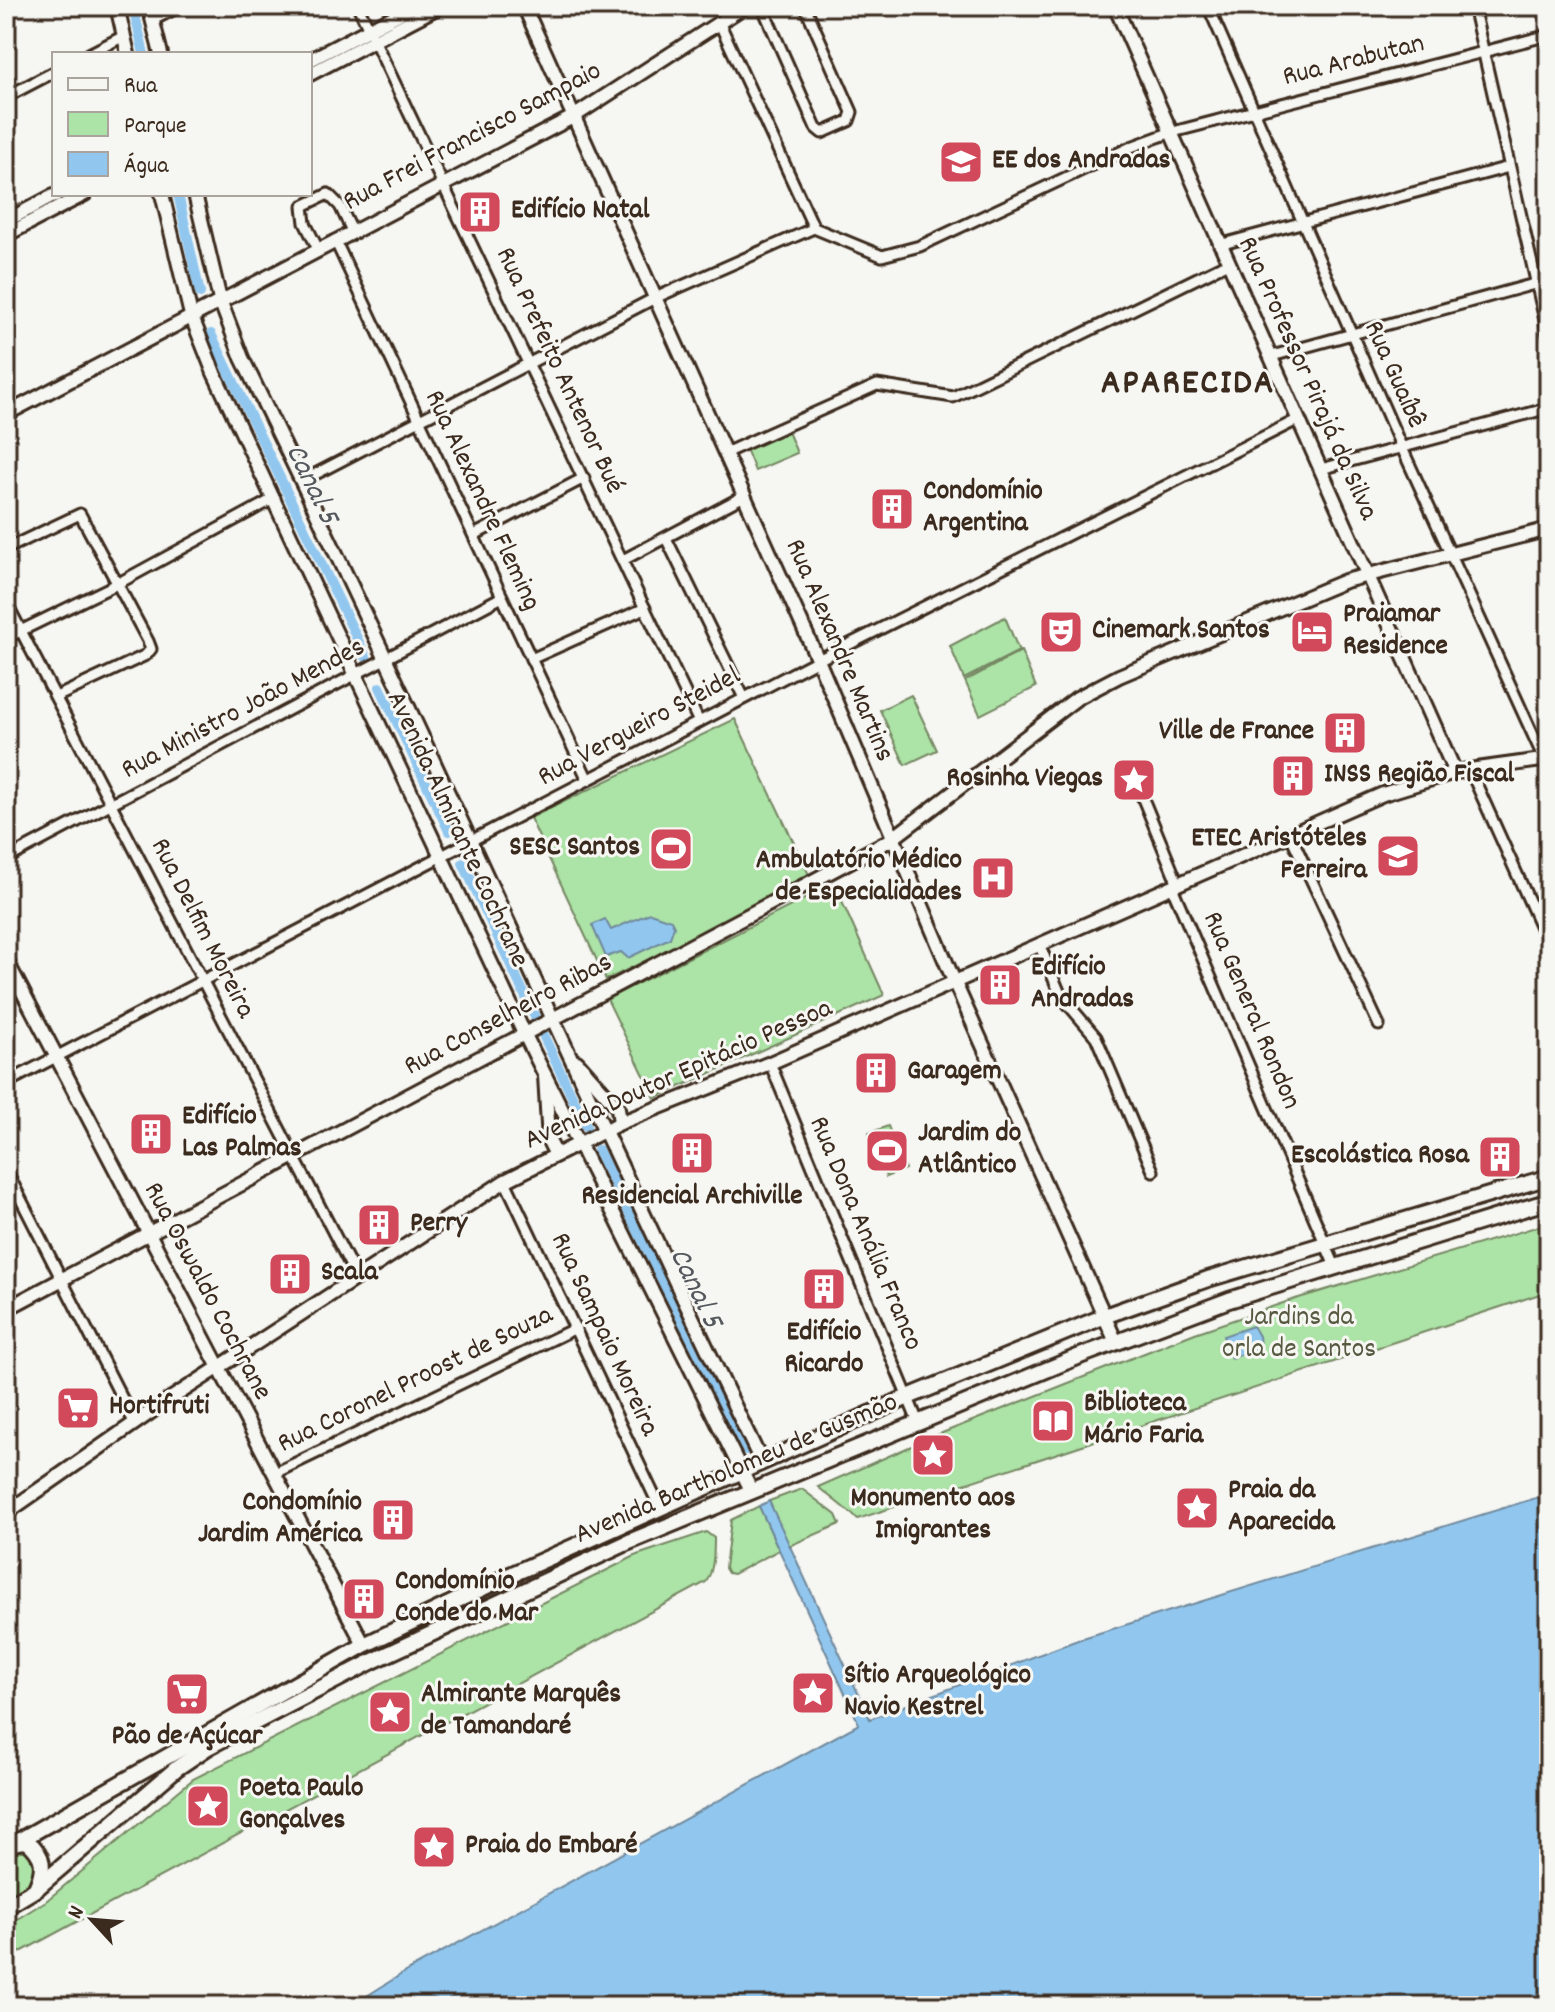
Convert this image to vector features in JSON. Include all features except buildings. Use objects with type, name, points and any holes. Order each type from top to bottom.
[{"type":"main road","points":[[117,6],[128,52]]},
{"type":"main road","points":[[149,6],[161,52]]},
{"type":"main road","points":[[312,73],[414,6]]},
{"type":"main road","points":[[312,59],[440,6]]},
{"type":"main road","name":"Rua Alexandre Martins","points":[[524,6],[818,660],[954,981],[1116,1342]]},
{"type":"main road","name":"Rua Frei Francisco Sampaio","points":[[6,414],[573,117],[745,6]]},
{"type":"main road","name":"Rua Professor Pirajá da Silva","points":[[1115,6],[1455,772]]},
{"type":"main road","points":[[6,221],[53,196]]},
{"type":"main road","points":[[6,235],[81,196]]},
{"type":"main road","name":"Avenida Almirante Cochrane","points":[[162,196],[192,315],[214,373],[446,854],[544,1069],[592,1136],[762,1463]]},
{"type":"main road","name":"Avenida Almirante Cochrane","points":[[195,196],[217,302],[302,481],[382,662],[570,1055],[592,1136],[751,1490]]},
{"type":"main road","name":"Rua Conselheiro Ribas","points":[[6,1309],[892,839],[1077,698],[1266,613],[1369,575],[1549,529]]},
{"type":"main road","name":"Avenida Doutor Epitácio Pessoa","points":[[6,1513],[356,1276],[505,1181],[592,1136],[770,1063],[1383,794],[1455,772],[1546,759]]},
{"type":"main road","name":"Rua Oswaldo Cochrane","points":[[8,967],[364,1645]]},
{"type":"main road","points":[[570,1055],[618,1108],[620,1123]]},
{"type":"main road","points":[[544,1069],[549,1141],[556,1155]]},
{"type":"main road","name":"Avenida Bartholomeu de Gusmão","points":[[11,1845],[364,1645],[908,1397],[1105,1317],[1326,1241],[1549,1177]]},
{"type":"main road","name":"Avenida Bartholomeu de Gusmão","points":[[6,1907],[36,1889],[177,1768],[208,1747],[373,1661],[629,1542],[1116,1342],[1334,1264],[1549,1201]]},
{"type":"main road","points":[[11,1845],[27,1841],[41,1854],[44,1865],[36,1889]]},
{"type":"street","points":[[153,20],[180,6]]},
{"type":"street","name":"Rua Prefeito Antenor Bué","points":[[358,6],[446,184],[699,722]]},
{"type":"street","points":[[762,6],[816,128],[822,133],[849,121],[852,112],[805,6]]},
{"type":"street","name":"Rua Guaíbê","points":[[1208,6],[1400,445],[1546,759]]},
{"type":"street","points":[[1473,6],[1549,338]]},
{"type":"street","points":[[302,481],[655,298],[814,228],[719,22]]},
{"type":"street","name":"Rua Arabutan","points":[[814,228],[882,256],[920,246],[1131,147],[1169,133],[1549,35]]},
{"type":"street","points":[[93,52],[124,36]]},
{"type":"street","points":[[6,97],[52,73]]},
{"type":"street","points":[[1219,245],[1509,167]]},
{"type":"street","points":[[318,249],[302,213],[303,206],[311,199],[328,194],[334,197],[352,231]]},
{"type":"street","name":"Rua Alexandre Fleming","points":[[335,240],[588,780]]},
{"type":"street","points":[[725,453],[877,385],[953,397],[1228,263]]},
{"type":"street","points":[[1272,356],[1549,280]]},
{"type":"street","points":[[1321,469],[1400,445],[1549,408]]},
{"type":"street","name":"Rua Vergueiro Steidel","points":[[6,1083],[744,698],[1299,419]]},
{"type":"street","points":[[474,535],[584,478]]},
{"type":"street","points":[[623,560],[744,496]]},
{"type":"street","points":[[6,638],[117,584],[275,498]]},
{"type":"street","points":[[6,549],[80,514],[151,649],[146,655],[56,697]]},
{"type":"street","points":[[666,538],[744,698]]},
{"type":"street","name":"Rua Ministro João Mendes","points":[[6,859],[502,597]]},
{"type":"street","name":"Rua Delfim Moreira","points":[[6,602],[356,1276]]},
{"type":"street","points":[[531,659],[645,608]]},
{"type":"street","points":[[1470,770],[1549,945]]},
{"type":"street","name":"Rua General Rondon","points":[[1139,789],[1175,886],[1334,1264]]},
{"type":"street","points":[[1291,836],[1379,1025]]},
{"type":"street","points":[[1039,944],[1061,996],[1096,1037],[1153,1171]]},
{"type":"street","name":"Rua Dona Anália Franco","points":[[770,1063],[918,1422]]},
{"type":"street","points":[[6,1170],[135,1424]]},
{"type":"street","name":"Rua Sampaio Moreira","points":[[505,1181],[660,1508]]},
{"type":"street","name":"Rua Coronel Proost de Souza","points":[[275,1473],[576,1328]]},
{"type":"green space","points":[[787,429],[797,453],[755,471],[745,446]]},
{"type":"green space","points":[[1005,617],[1019,651],[964,679],[950,646]]},
{"type":"green space","points":[[1021,651],[1036,687],[980,715],[965,681]]},
{"type":"green space","points":[[911,695],[937,750],[905,765],[880,710]]},
{"type":"green space","name":"SESC Santos","points":[[735,719],[812,881],[606,980],[530,818]]},
{"type":"green space","points":[[834,884],[884,995],[655,1098],[607,999]]},
{"type":"green space","name":"Jardim do Atlântico","points":[[888,1126],[905,1169],[886,1177],[869,1133]]},
{"type":"green space","name":"Jardins da orla de Santos","points":[[1549,1223],[1549,1291],[858,1519],[818,1487],[932,1437],[1195,1333],[1292,1300]]},
{"type":"green space","points":[[802,1489],[836,1515],[840,1524],[789,1546],[769,1501]]},
{"type":"green space","points":[[759,1506],[779,1550],[733,1574],[728,1573],[725,1568],[731,1520]]},
{"type":"green space","points":[[706,1532],[714,1538],[714,1555],[706,1582],[6,1960],[6,1926],[46,1901],[193,1779],[637,1555]]},
{"type":"green space","points":[[18,1849],[30,1852],[37,1864],[33,1881],[6,1901],[6,1857]]},
{"type":"water","points":[[650,913],[671,920],[674,926],[670,938],[628,958],[621,952],[606,957],[592,925],[605,919],[611,930]]},
{"type":"water","points":[[1253,1326],[1259,1336],[1260,1348],[1231,1358],[1223,1336]]},
{"type":"water","points":[[1549,1494],[1549,2006],[351,2006],[405,1972],[859,1724],[759,1506],[769,1501],[870,1719],[1083,1638]]},
{"type":"waterway","name":"Canal 5","points":[[133,6],[144,52]]},
{"type":"waterway","name":"Canal 5","points":[[178,196],[200,293]]},
{"type":"waterway","name":"Canal 5","points":[[211,334],[366,657]]},
{"type":"waterway","name":"Canal 5","points":[[380,687],[449,831]]},
{"type":"waterway","name":"Canal 5","points":[[463,863],[535,1017]]},
{"type":"waterway","name":"Canal 5","points":[[544,1037],[586,1126]]},
{"type":"waterway","name":"Canal 5","points":[[598,1150],[746,1450]]},
{"type":"place","name":"EE dos Andradas","points":[[961,162]]},
{"type":"place","name":"Edifício Natal","points":[[480,212]]},
{"type":"place","name":"Condomínio Argentina","points":[[892,509]]},
{"type":"place","name":"Cinemark Santos","points":[[1061,632]]},
{"type":"place","name":"Praiamar Residence","points":[[1312,632]]},
{"type":"place","name":"Ville de France","points":[[1345,733]]},
{"type":"place","name":"INSS Região Fiscal","points":[[1293,776]]},
{"type":"place","name":"Rosinha Viegas","points":[[1134,780]]},
{"type":"place","name":"SESC Santos","points":[[671,849]]},
{"type":"place","name":"ETEC Aristóteles Ferreira","points":[[1398,856]]},
{"type":"place","name":"Ambulatório Médico de Especialidades","points":[[993,878]]},
{"type":"place","name":"Edifício Andradas","points":[[1000,985]]},
{"type":"place","name":"Garagem","points":[[876,1073]]},
{"type":"place","name":"Edifício Las Palmas","points":[[151,1134]]},
{"type":"place","name":"Jardim do Atlântico","points":[[887,1151]]},
{"type":"place","name":"Residencial Archiville","points":[[692,1153]]},
{"type":"place","name":"Escolástica Rosa","points":[[1500,1157]]},
{"type":"place","name":"Perry","points":[[379,1225]]},
{"type":"place","name":"Scala","points":[[290,1274]]},
{"type":"place","name":"Edifício Ricardo","points":[[824,1289]]},
{"type":"place","name":"Hortifruti","points":[[78,1408]]},
{"type":"place","name":"Biblioteca Mário Faria","points":[[1053,1421]]},
{"type":"place","name":"Monumento aos Imigrantes","points":[[933,1455]]},
{"type":"place","name":"Praia da Aparecida","points":[[1197,1508]]},
{"type":"place","name":"Condomínio Jardim América","points":[[393,1520]]},
{"type":"place","name":"Condomínio Conde do Mar","points":[[364,1599]]},
{"type":"place","name":"Sítio Arqueológico Navio Kestrel","points":[[813,1693]]},
{"type":"place","name":"Pão de Açúcar","points":[[187,1694]]},
{"type":"place","name":"Almirante Marquês de Tamandaré","points":[[390,1712]]},
{"type":"place","name":"Poeta Paulo Gonçalves","points":[[208,1806]]},
{"type":"place","name":"Praia do Embaré","points":[[434,1847]]},
{"type":"district","name":"APARECIDA","points":[[1188,385]]}]
